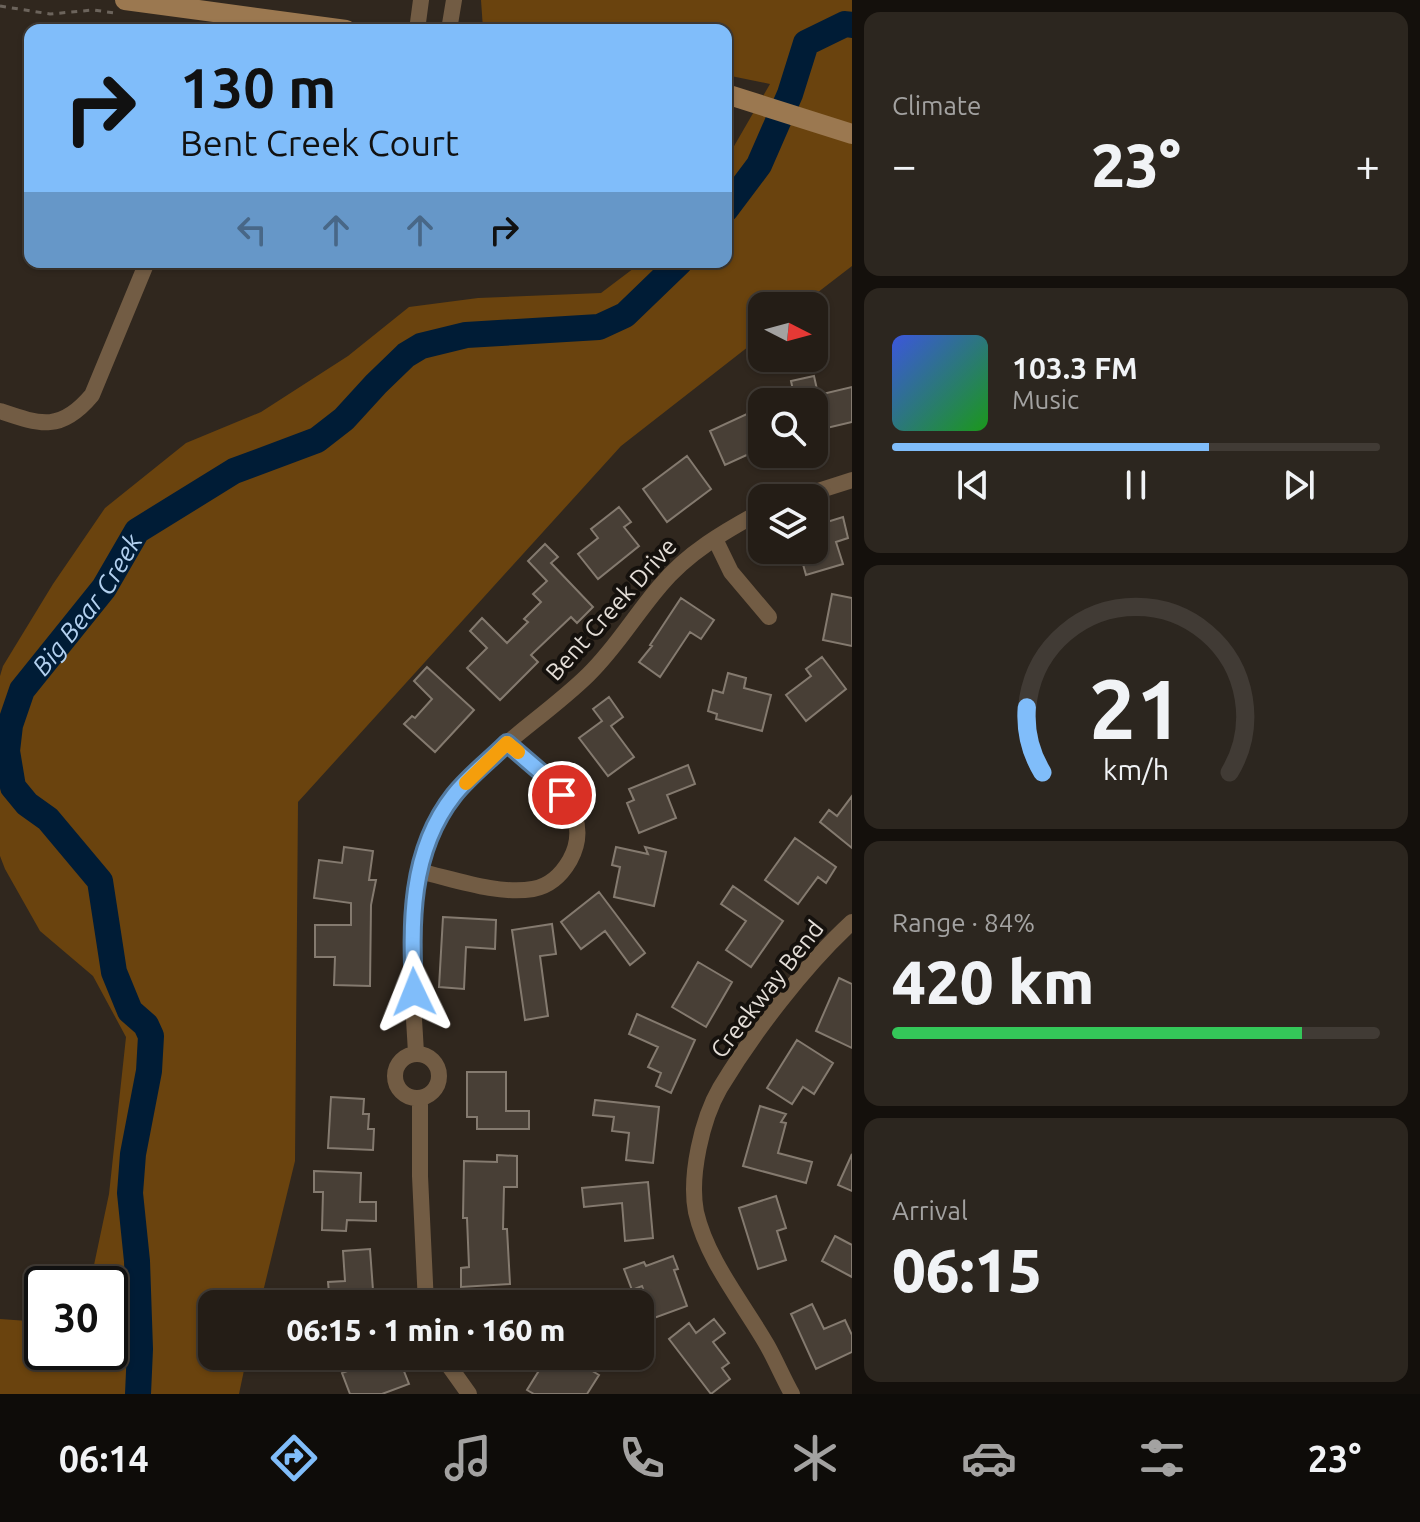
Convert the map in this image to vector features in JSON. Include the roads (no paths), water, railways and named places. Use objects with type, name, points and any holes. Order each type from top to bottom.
[{"type":"main road","points":[[123,7],[261,24]]},
{"type":"main road","points":[[732,96],[847,132]]},
{"type":"street","points":[[418,24],[421,0]]},
{"type":"street","points":[[450,24],[454,0]]},
{"type":"street","points":[[0,411],[36,423],[60,421],[82,406],[92,395],[145,268]]},
{"type":"street","points":[[828,488],[852,480]]},
{"type":"street","name":"Bent Creek Drive","points":[[416,1054],[411,930],[418,871],[426,844],[441,814],[456,793],[507,743],[551,710],[606,657],[661,584],[695,552],[748,519]]},
{"type":"street","points":[[715,539],[731,572],[769,617]]},
{"type":"street","points":[[418,871],[483,886],[519,890],[545,885],[566,868],[574,853],[580,827],[575,810],[550,780],[507,743]]},
{"type":"street","name":"Creekway Bend","points":[[792,1394],[769,1348],[713,1256],[696,1211],[695,1173],[700,1142],[719,1090],[775,1009],[816,959],[852,922]]},
{"type":"street","points":[[416,1054],[432,1060],[438,1074],[433,1091],[420,1098],[407,1096],[395,1078],[402,1060],[416,1054]]},
{"type":"street","points":[[420,1098],[425,1290]]},
{"type":"street","points":[[452,1370],[469,1394]]},
{"type":"waterway","name":"Big Bear Creek","points":[[732,201],[759,165],[790,94],[806,43],[845,24],[852,25]]},
{"type":"waterway","name":"Big Bear Creek","points":[[138,1394],[137,1261],[130,1193],[133,1154],[149,1071],[151,1036],[146,1025],[130,1011],[114,972],[100,881],[48,819],[27,804],[13,787],[7,751],[10,725],[22,690],[104,588],[137,531],[234,471],[317,440],[344,419],[406,355],[421,346],[466,335],[599,327],[625,315],[674,268]]}]
